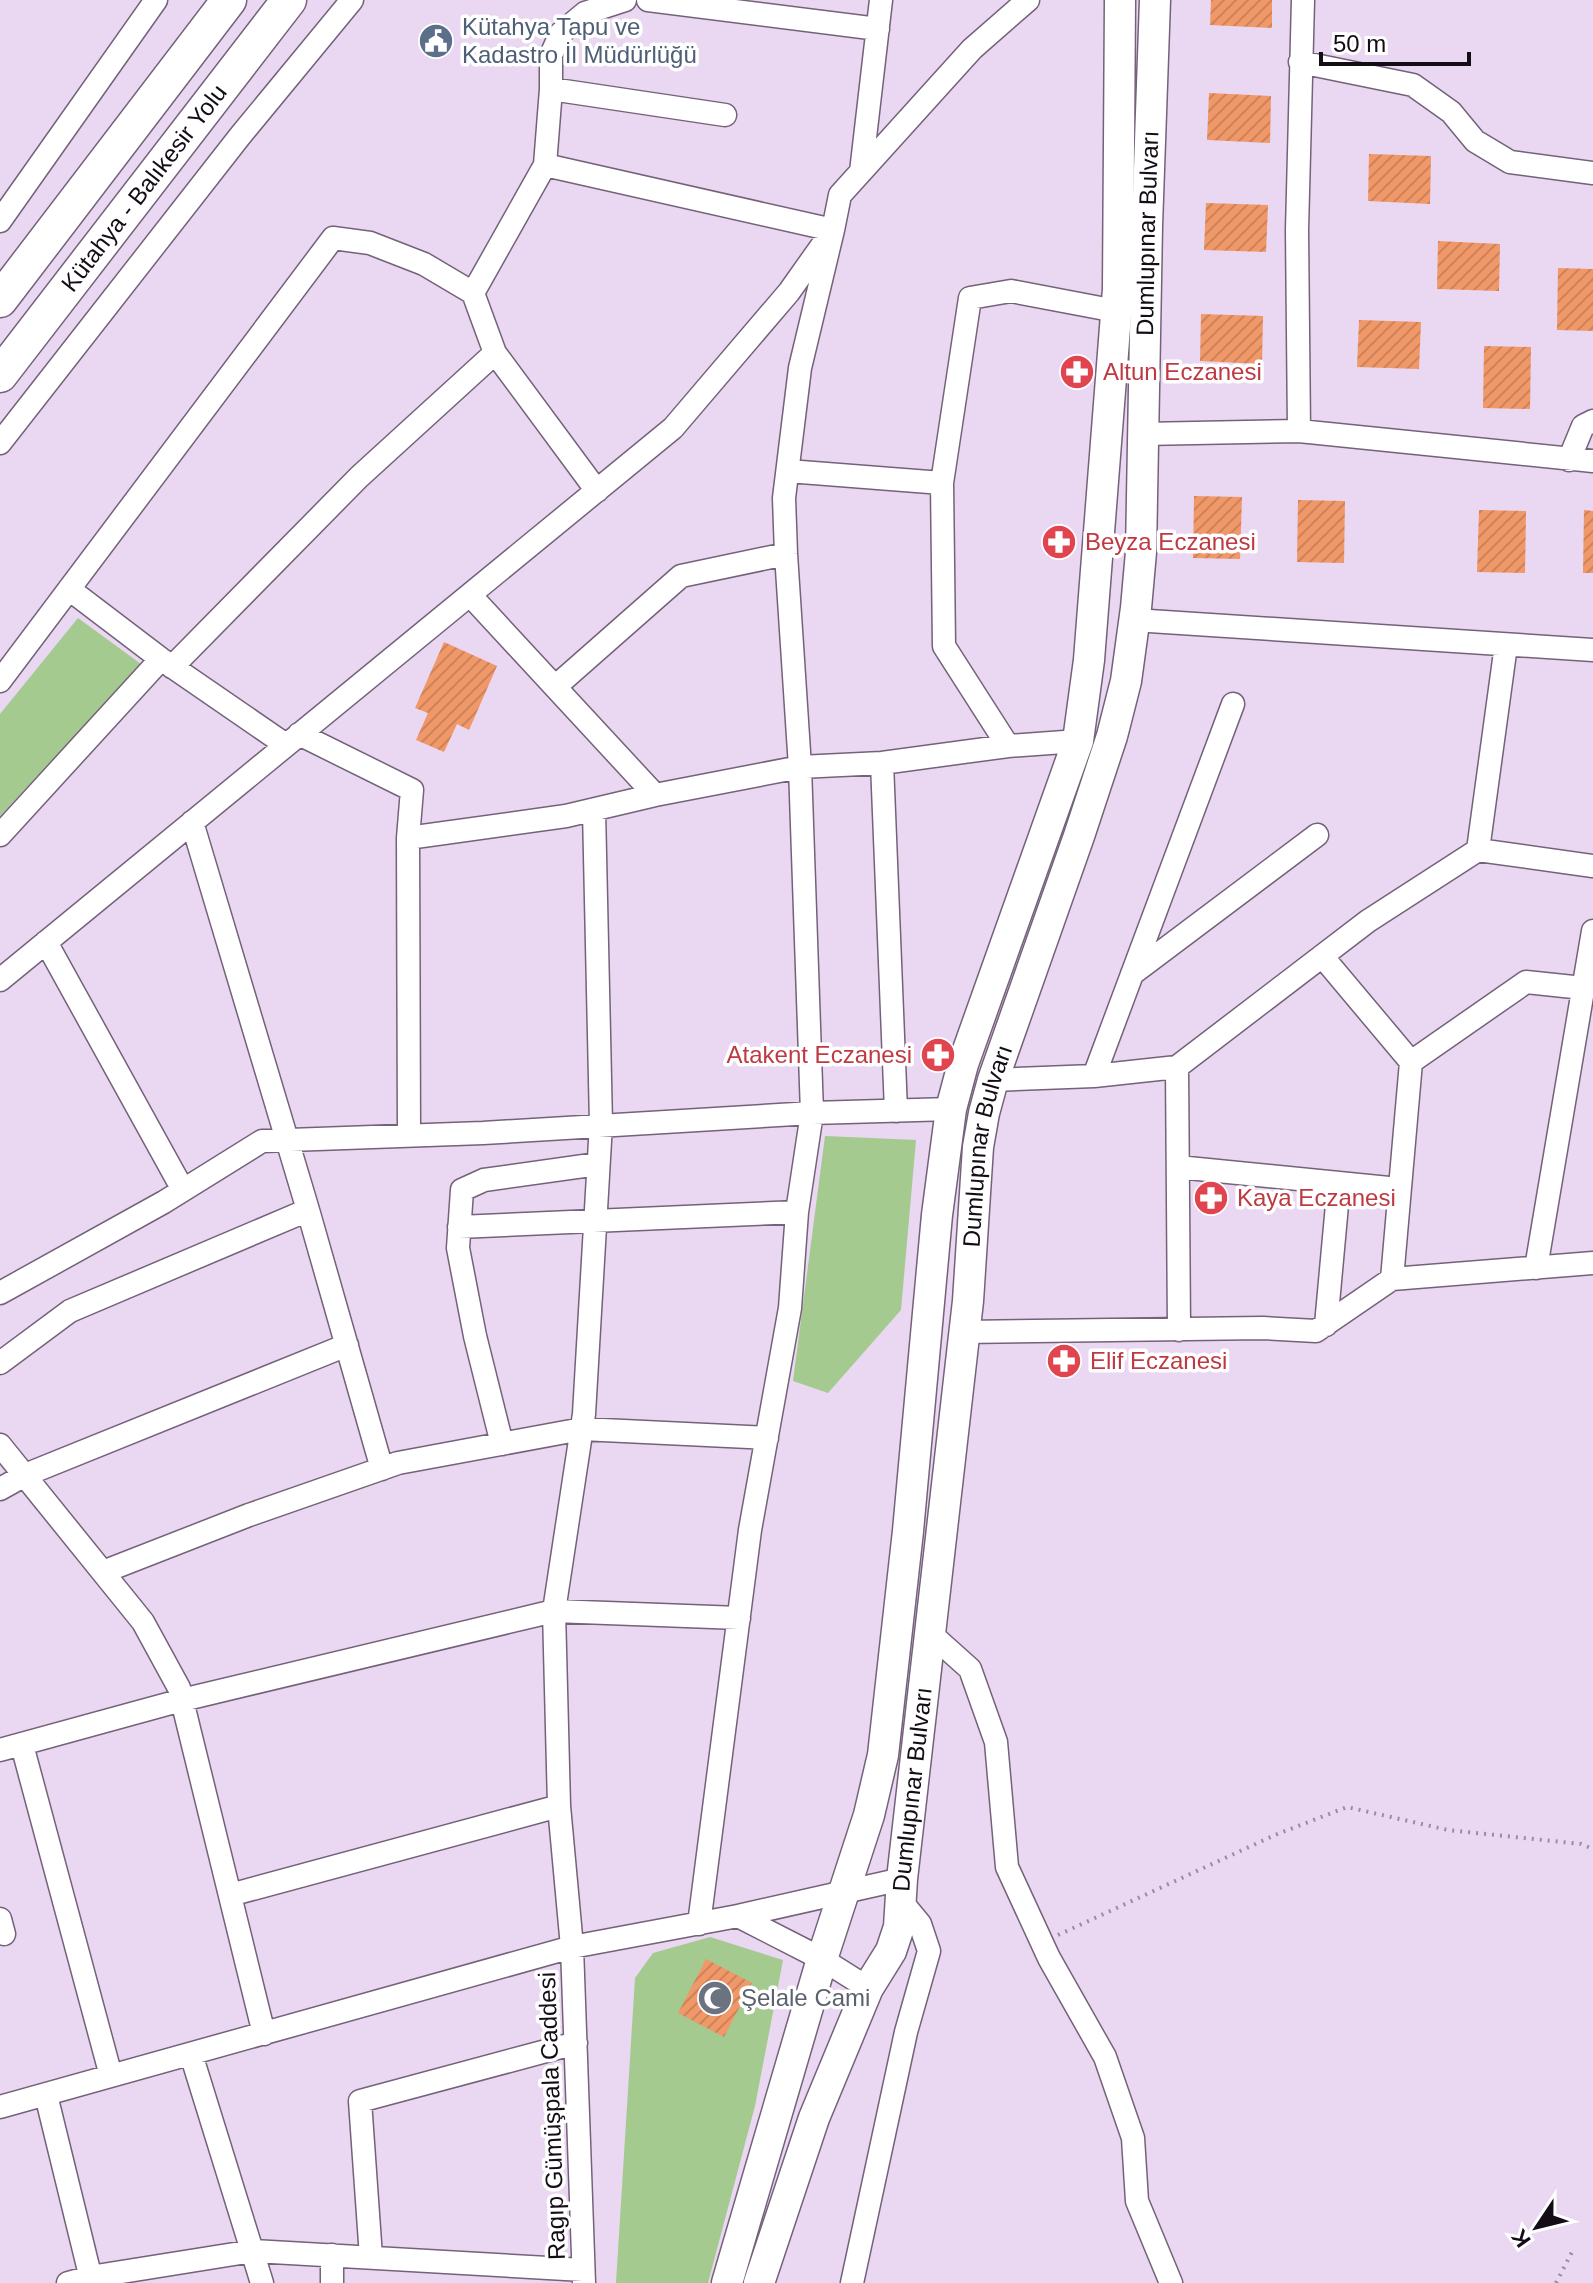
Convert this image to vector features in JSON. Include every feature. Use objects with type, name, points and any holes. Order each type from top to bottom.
[{"type":"highway","name":"Kütahya - Balıkesir Yolu","points":[[0,300],[229,0]]},
{"type":"highway","name":"Kütahya - Balıkesir Yolu","points":[[0,375],[289,0]]},
{"type":"main road","name":"Dumlupınar Bulvarı","points":[[727,2283],[822,1959],[869,1815],[883,1755],[910,1515],[937,1215],[951,1109],[963,1064],[1078,741],[1089,660],[1118,289],[1120,0]]},
{"type":"main road","name":"Dumlupınar Bulvarı","points":[[759,2283],[814,2118],[868,1988],[891,1951],[899,1927],[964,1332],[978,1147],[984,1113],[1112,736],[1126,681],[1141,552],[1155,0]]},
{"type":"street","points":[[0,221],[156,0]]},
{"type":"street","points":[[0,443],[240,136],[352,0]]},
{"type":"street","points":[[473,293],[545,165],[551,55],[561,33],[585,13],[625,0]]},
{"type":"street","points":[[648,0],[749,6],[878,29]]},
{"type":"street","points":[[861,172],[881,0]]},
{"type":"street","points":[[699,1924],[750,1530],[790,1308],[797,1212],[812,1113],[800,767],[784,498],[800,368],[840,195],[972,49],[1028,0]]},
{"type":"street","points":[[1299,431],[1297,230],[1303,0]]},
{"type":"street","points":[[1300,62],[1413,85],[1451,112],[1475,141],[1510,162],[1593,173]]},
{"type":"street","points":[[551,89],[725,115]]},
{"type":"street","points":[[545,165],[833,230]]},
{"type":"street","points":[[0,980],[673,428],[789,292],[833,230]]},
{"type":"street","points":[[0,681],[333,238],[370,243],[424,264],[473,293],[495,353],[597,491]]},
{"type":"street","points":[[1008,746],[944,646],[942,483],[970,298],[1011,291],[1116,311]]},
{"type":"street","points":[[0,835],[167,663],[359,477],[495,353]]},
{"type":"street","points":[[1569,460],[1583,426],[1593,421]]},
{"type":"street","points":[[1143,434],[1299,431],[1593,461]]},
{"type":"street","points":[[788,471],[942,483]]},
{"type":"street","points":[[555,687],[681,576],[786,554]]},
{"type":"street","points":[[69,589],[167,663],[292,740],[412,790],[408,838],[409,1135]]},
{"type":"street","points":[[470,595],[655,795]]},
{"type":"street","points":[[1134,620],[1593,650]]},
{"type":"street","points":[[1478,850],[1506,645]]},
{"type":"street","points":[[1094,1076],[1233,704]]},
{"type":"street","points":[[408,838],[566,816],[800,767],[882,763],[1008,746],[1078,741]]},
{"type":"street","points":[[882,763],[896,1111]]},
{"type":"street","name":"Ragıp Gümüşpala Caddesi","points":[[583,2276],[572,1947],[559,1806],[554,1611],[584,1414],[601,1124],[594,810]]},
{"type":"street","points":[[192,822],[382,1469]]},
{"type":"street","points":[[1131,975],[1317,835]]},
{"type":"street","points":[[993,1080],[1094,1076],[1177,1067],[1368,921],[1478,850],[1593,866]]},
{"type":"street","points":[[1536,1268],[1593,931]]},
{"type":"street","points":[[46,942],[183,1190]]},
{"type":"street","points":[[1322,956],[1411,1062],[1392,1279]]},
{"type":"street","points":[[1411,1062],[1526,982],[1583,988]]},
{"type":"street","points":[[1177,1067],[1179,1330]]},
{"type":"street","points":[[0,1293],[183,1190],[262,1141],[483,1133],[812,1113],[951,1109]]},
{"type":"street","points":[[502,1444],[458,1248],[462,1190],[484,1180],[598,1164]]},
{"type":"street","points":[[1178,1167],[1399,1189]]},
{"type":"street","points":[[1326,1325],[1339,1183]]},
{"type":"street","points":[[0,1363],[70,1311],[308,1210]]},
{"type":"street","points":[[459,1227],[797,1212]]},
{"type":"street","points":[[964,1332],[1263,1328],[1316,1331],[1392,1279],[1593,1263]]},
{"type":"street","points":[[0,1489],[25,1475],[347,1345]]},
{"type":"street","points":[[103,1572],[249,1515],[398,1463],[582,1429],[767,1438]]},
{"type":"street","points":[[0,1445],[143,1622],[179,1688],[264,2034]]},
{"type":"street","points":[[111,2076],[11,1747],[182,1700],[554,1611],[739,1618]]},
{"type":"street","points":[[931,1634],[970,1669],[996,1742],[1007,1867],[1042,1943],[1105,2057],[1133,2138],[1137,2201],[1171,2283]]},
{"type":"street","points":[[230,1895],[559,1806]]},
{"type":"street","points":[[0,2107],[572,1947],[844,1893],[902,1890],[920,1924],[929,1951],[906,2032],[852,2283]]},
{"type":"street","points":[[738,1916],[822,1959],[868,1988]]},
{"type":"street","points":[[371,2257],[360,2101],[576,2043]]},
{"type":"street","points":[[191,2054],[262,2283]]},
{"type":"street","points":[[46,2095],[91,2280]]},
{"type":"street","points":[[68,2283],[253,2251],[371,2257],[583,2276]]},
{"type":"street","points":[[332,2255],[332,2283]]},
{"type":"path","points":[[1042,1943],[1275,1835],[1347,1807],[1448,1830],[1581,1844],[1593,1849]]},
{"type":"path","points":[[1556,2283],[1573,2250]]},
{"type":"green space","points":[[78,618],[141,664],[0,816],[0,714]]},
{"type":"green space","points":[[825,1136],[916,1140],[901,1310],[828,1393],[793,1381]]},
{"type":"green space","points":[[710,1937],[783,1960],[755,2106],[708,2283],[616,2283],[635,1978],[653,1953]]},
{"type":"building","points":[[1211,0],[1272,0],[1272,28],[1210,25]]},
{"type":"building","points":[[1209,93],[1271,96],[1270,143],[1207,140]]},
{"type":"building","points":[[1369,154],[1431,156],[1430,204],[1368,201]]},
{"type":"building","points":[[1206,203],[1268,205],[1266,252],[1204,250]]},
{"type":"building","points":[[1438,241],[1500,244],[1499,291],[1437,289]]},
{"type":"building","points":[[1558,268],[1593,269],[1593,331],[1557,330]]},
{"type":"building","points":[[1201,314],[1263,316],[1262,364],[1200,361]]},
{"type":"building","points":[[1359,320],[1421,322],[1419,369],[1357,367]]},
{"type":"building","points":[[1484,346],[1531,347],[1530,409],[1483,408]]},
{"type":"building","points":[[1194,496],[1242,497],[1240,559],[1193,558]]},
{"type":"building","points":[[1298,500],[1345,501],[1344,563],[1297,562]]},
{"type":"building","points":[[1479,510],[1526,511],[1525,573],[1477,572]]},
{"type":"building","points":[[1584,510],[1593,511],[1593,573],[1583,573]]},
{"type":"building","points":[[444,642],[497,666],[469,730],[457,724],[444,752],[416,740],[428,713],[415,708]]},
{"type":"building","name":"Şelale Cami","points":[[706,1959],[752,1983],[724,2037],[678,2013]]},
{"type":"place","name":"Kütahya Tapu ve Kadastro İl Müdürlüğü","points":[[436,41]]},
{"type":"place","name":"Altun Eczanesi","points":[[1077,372]]},
{"type":"place","name":"Beyza Eczanesi","points":[[1059,542]]},
{"type":"place","name":"Atakent Eczanesi","points":[[938,1055]]},
{"type":"place","name":"Kaya Eczanesi","points":[[1211,1198]]},
{"type":"place","name":"Elif Eczanesi","points":[[1064,1361]]},
{"type":"place","name":"Şelale Cami","points":[[715,1998]]}]
